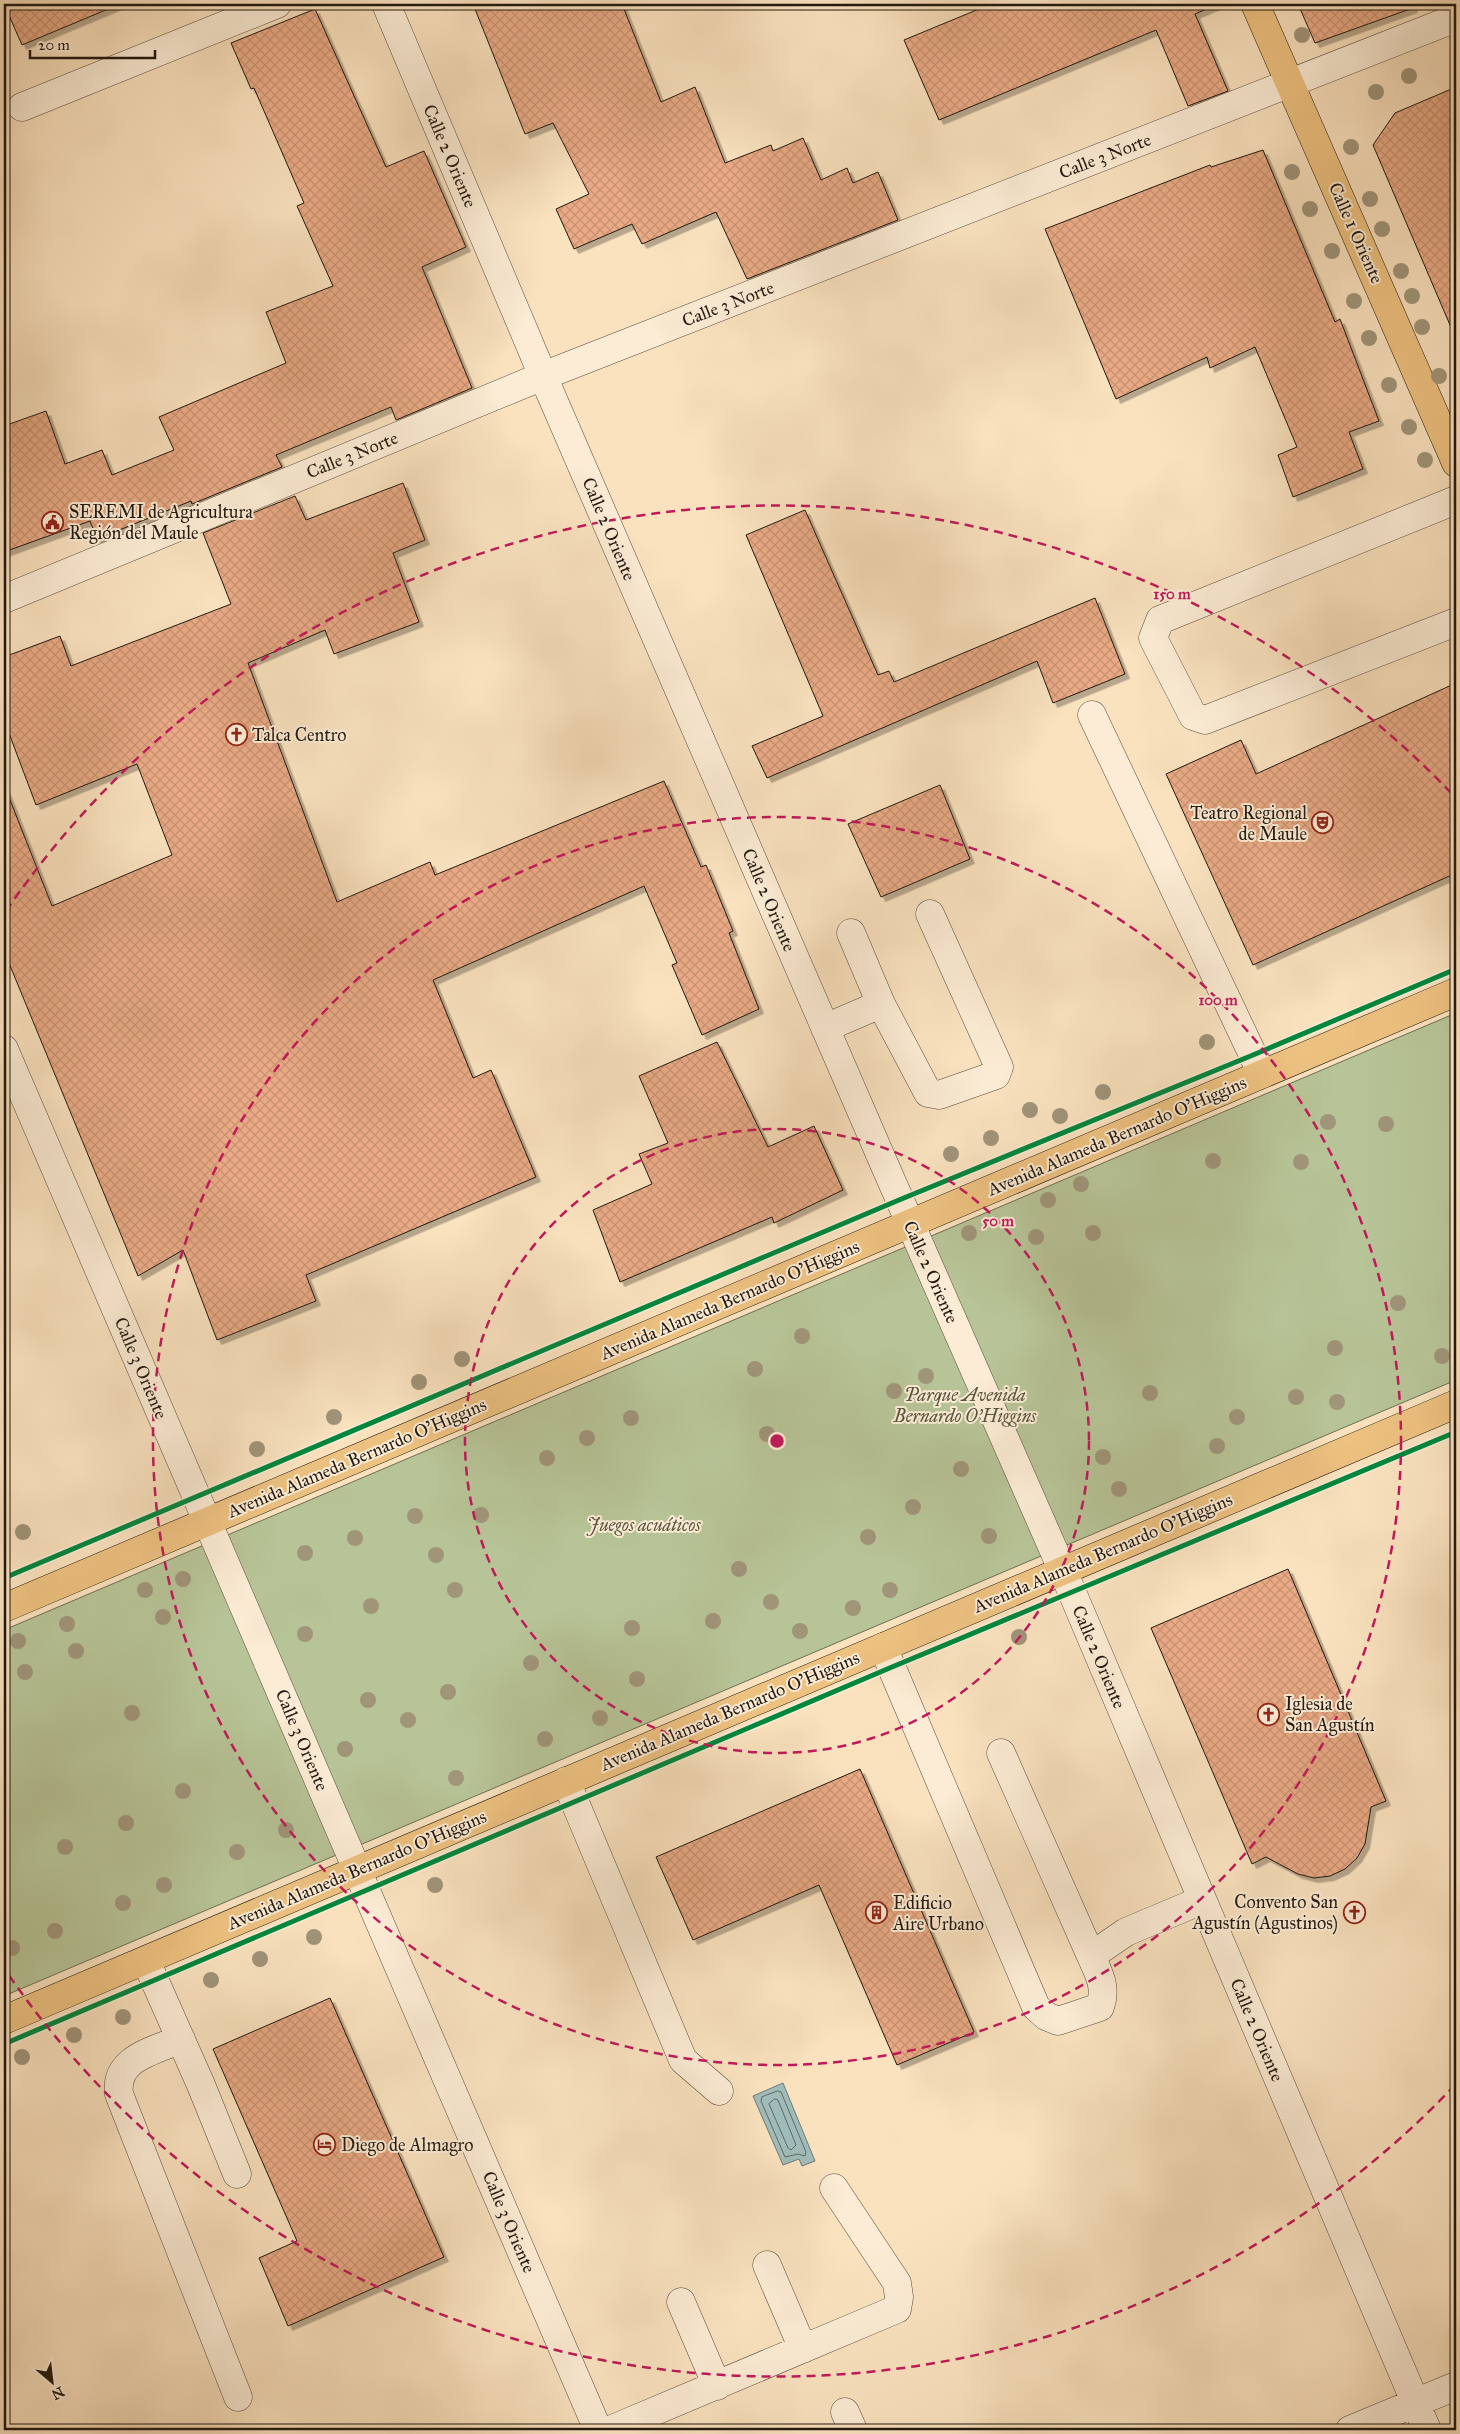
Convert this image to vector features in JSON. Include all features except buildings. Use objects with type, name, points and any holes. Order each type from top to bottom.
[{"type":"main road","name":"Calle 1 Oriente","points":[[1255,4],[1456,462]]},
{"type":"main road","name":"Avenida Alameda Bernardo O'Higgins","points":[[4,1608],[1456,992]]},
{"type":"main road","name":"Avenida Alameda Bernardo O'Higgins","points":[[4,2020],[1456,1404]]},
{"type":"street","points":[[22,107],[277,4]]},
{"type":"street","name":"Calle 2 Oriente","points":[[386,4],[543,376],[1062,1570],[1427,2430]]},
{"type":"street","name":"Calle 3 Norte","points":[[4,599],[543,376],[1456,18]]},
{"type":"street","points":[[1456,500],[1160,620],[1153,638],[1193,716],[1205,720],[1456,622]]},
{"type":"street","points":[[1092,715],[1262,1074]]},
{"type":"street","points":[[851,932],[882,1004],[928,1093],[939,1095],[996,1075],[999,1067],[930,914]]},
{"type":"street","points":[[825,1028],[882,1004]]},
{"type":"street","name":"Calle 3 Oriente","points":[[4,1050],[598,2430]]},
{"type":"street","points":[[884,1646],[1036,2007],[1046,2016],[1058,2021],[1100,2007],[1104,1985],[1001,1754]]},
{"type":"street","points":[[566,1781],[683,2060],[719,2091]]},
{"type":"street","points":[[1091,1956],[1126,1932],[1202,1900]]},
{"type":"street","points":[[146,1961],[181,2039],[237,2174]]},
{"type":"street","points":[[181,2039],[135,2059],[122,2069],[117,2081],[119,2094],[238,2397]]},
{"type":"street","points":[[610,2430],[897,2309],[899,2297],[897,2283],[834,2188]]},
{"type":"street","points":[[766,2265],[803,2349]]},
{"type":"street","points":[[681,2302],[716,2386]]},
{"type":"street","points":[[1350,2430],[1456,2386]]},
{"type":"green space","name":"Parque Avenida Bernardo O'Higgins","points":[[1456,1013],[1456,1380],[4,1996],[4,1630]]},
{"type":"water","points":[[783,2083],[815,2161],[802,2166],[799,2159],[783,2165],[753,2096]]},
{"type":"cycle path","points":[[4,1578],[899,1200],[1253,1055],[1456,969]]},
{"type":"cycle path","points":[[4,2044],[892,1667],[1456,1432]]},
{"type":"place","name":"SEREMI de Agricultura Región del Maule","points":[[53,522]]},
{"type":"place","name":"Talca Centro","points":[[236,735]]},
{"type":"place","name":"Teatro Regional de Maule","points":[[1323,823]]},
{"type":"place","name":"Iglesia de San Agustín","points":[[1269,1714]]},
{"type":"place","name":"Convento San Agustín (Agustinos)","points":[[1354,1912]]},
{"type":"place","name":"Edificio Aire Urbano","points":[[877,1913]]},
{"type":"place","name":"Diego de Almagro","points":[[325,2145]]},
{"type":"park label","name":"Juegos acuáticos","points":[[644,1525]]}]
